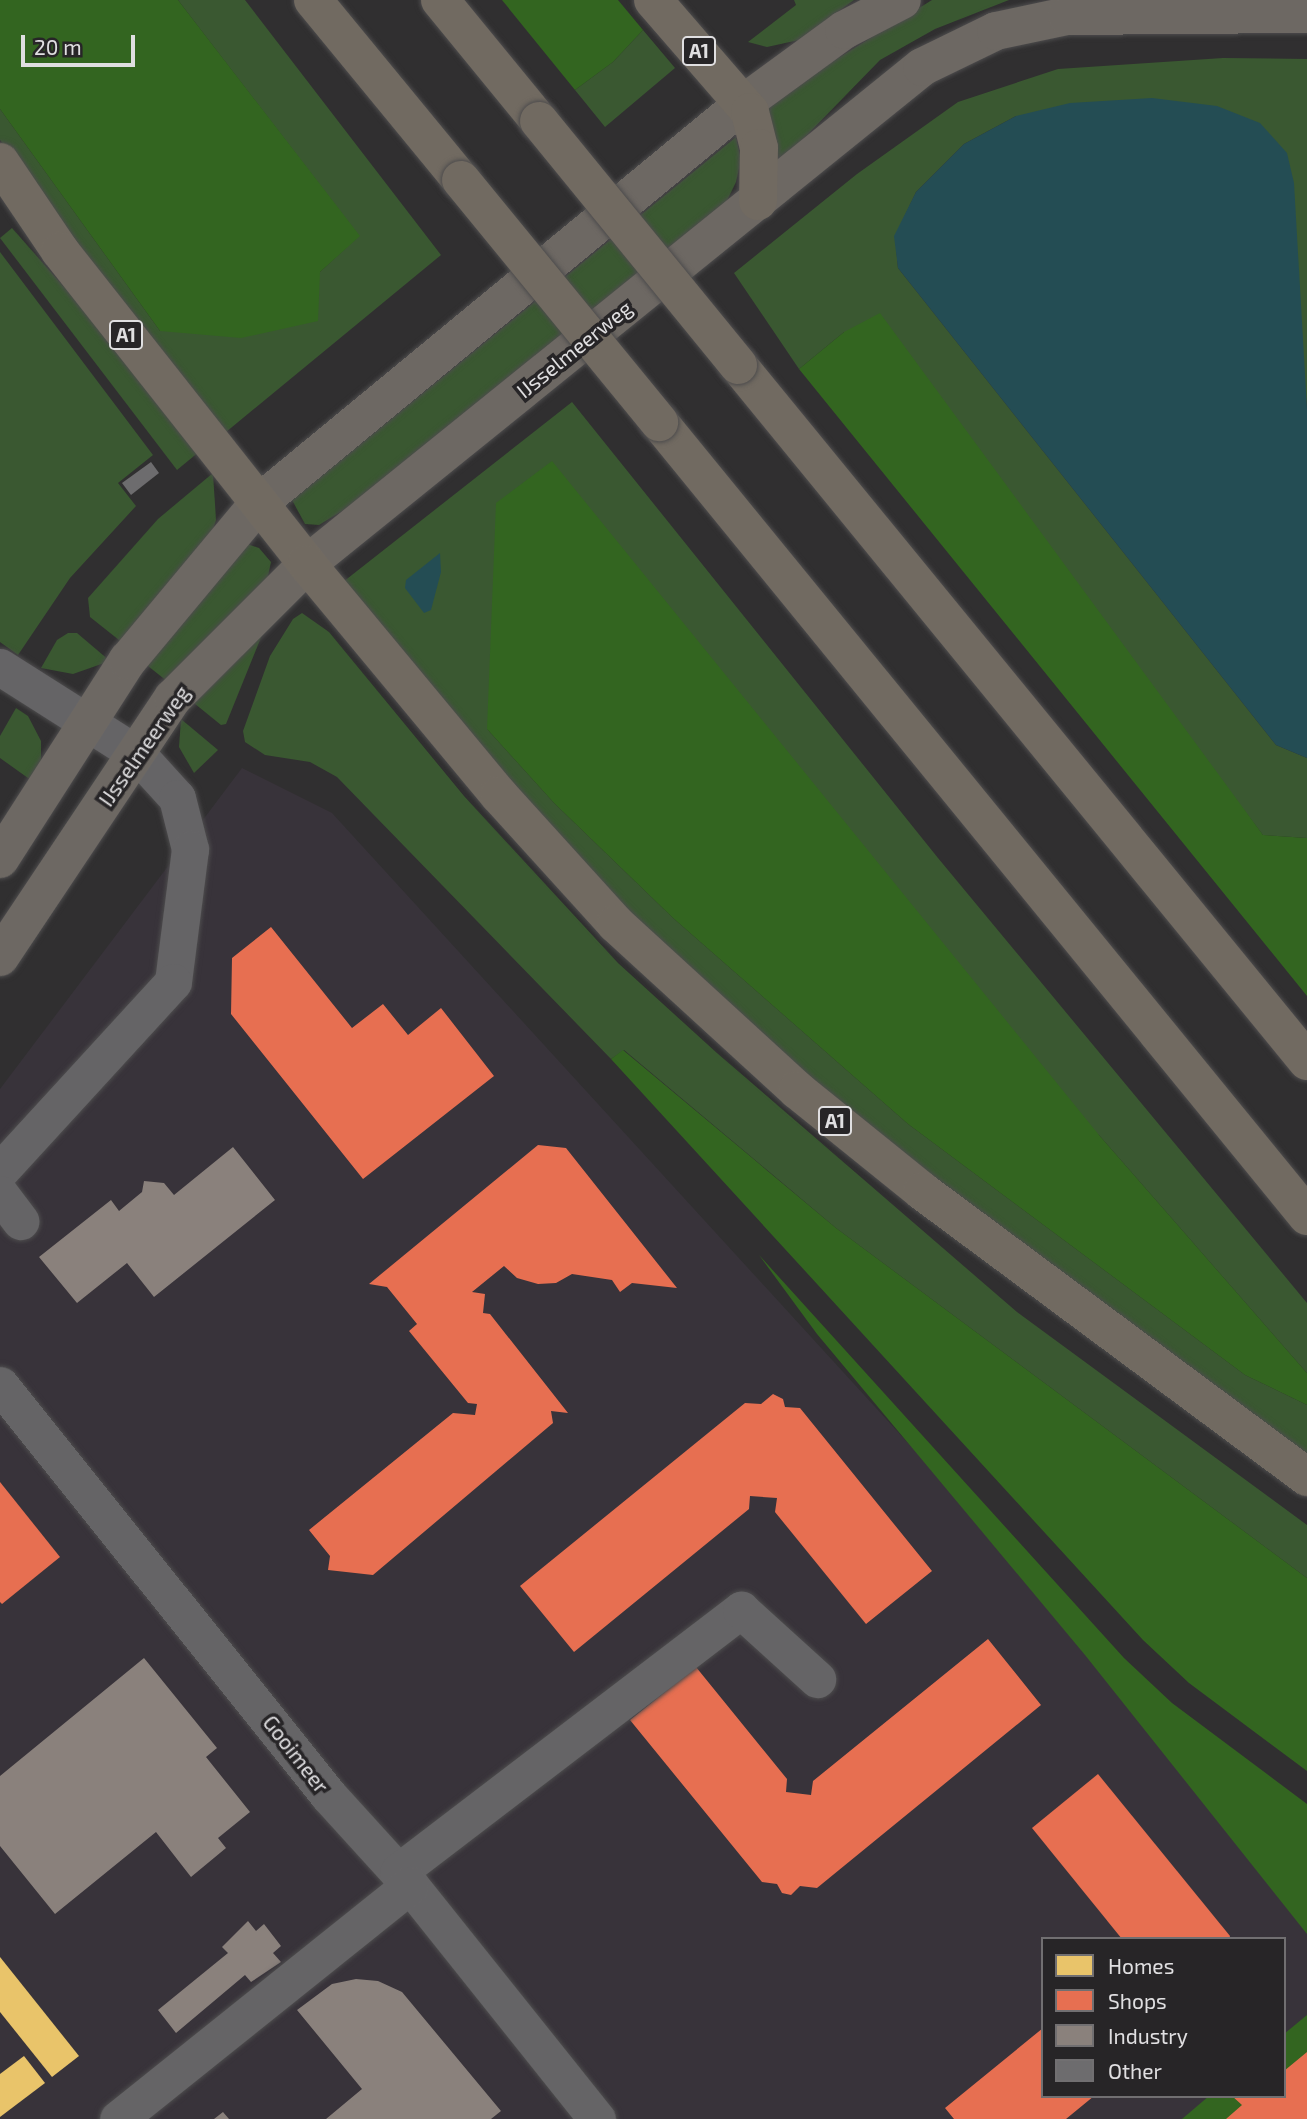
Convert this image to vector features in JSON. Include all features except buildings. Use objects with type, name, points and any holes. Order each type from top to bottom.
[{"type":"highway","points":[[313,0],[1307,1216]]},
{"type":"highway","points":[[440,0],[1307,1061]]},
{"type":"highway","name":"A1","points":[[653,0],[744,103],[759,148],[758,201]]},
{"type":"highway","name":"A1","points":[[0,162],[60,251],[307,564],[499,795],[616,924],[797,1090],[922,1191],[1307,1477]]},
{"type":"main road","points":[[0,859],[89,726],[128,660],[258,503],[744,103],[844,30],[902,0]]},
{"type":"main road","name":"IJsselmeerweg","points":[[0,957],[173,698],[307,564],[758,201],[889,91],[955,49],[996,32],[1067,16],[1193,6],[1307,14]]},
{"type":"street","points":[[0,667],[137,754],[177,798],[190,849],[173,982],[0,1171]]},
{"type":"street","name":"Gooimeer","points":[[0,1385],[329,1796],[404,1878],[597,2119]]},
{"type":"street","points":[[118,2119],[404,1878],[741,1610],[817,1679]]},
{"type":"shaded area","points":[[242,768],[332,813],[1163,1722],[1307,1904],[1307,2119],[0,2119],[0,1089]]},
{"type":"green space","points":[[0,0],[178,0],[360,236],[320,272],[318,321],[241,338],[160,331],[0,109]]},
{"type":"green space","points":[[178,0],[245,0],[441,255],[220,437],[0,140],[0,109],[160,331],[320,272],[359,236]]},
{"type":"green space","points":[[502,0],[618,0],[643,30],[613,62],[575,90]]},
{"type":"green space","points":[[794,0],[854,0],[799,40],[767,47],[748,42],[796,5]]},
{"type":"green space","points":[[932,0],[1009,0],[935,29],[880,60],[774,169],[767,102]]},
{"type":"green space","points":[[643,30],[675,68],[605,127],[575,90],[613,62]]},
{"type":"green space","points":[[1223,58],[1307,59],[1307,409],[1306,398],[1016,116],[964,144],[916,192],[895,236],[898,268],[1276,745],[1307,758],[1307,838],[1263,835],[1202,755],[844,332],[799,369],[734,273],[857,174],[958,102],[1058,69]]},
{"type":"green space","points":[[736,137],[741,160],[736,182],[722,211],[385,485],[319,525],[305,524],[292,500]]},
{"type":"green space","points":[[12,228],[140,373],[200,451],[177,470],[0,238]]},
{"type":"green space","points":[[0,252],[153,455],[118,483],[136,506],[70,578],[18,655],[0,642]]},
{"type":"green space","points":[[880,313],[1263,835],[1307,838],[1307,996],[799,369],[844,332]]},
{"type":"green space","points":[[572,402],[938,858],[1307,1303],[1307,1373],[1099,1135],[487,729],[554,803],[673,918],[908,1124],[1245,1375],[1307,1405],[1307,1466],[884,1150],[595,881],[343,582]]},
{"type":"green space","points":[[552,461],[1099,1135],[1307,1373],[1307,1405],[1245,1375],[908,1124],[673,918],[554,803],[487,729],[496,503]]},
{"type":"green space","points":[[213,473],[216,520],[210,539],[124,644],[90,617],[88,598],[158,519]]},
{"type":"green space","points":[[247,544],[259,548],[271,562],[267,581],[168,682],[143,662]]},
{"type":"green space","points":[[302,613],[329,632],[464,796],[618,963],[717,1053],[1017,1312],[1307,1525],[1307,1578],[836,1228],[624,1050],[611,1059],[337,777],[310,762],[265,755],[245,742],[243,731],[270,656],[293,619]]},
{"type":"green space","points":[[266,625],[226,724],[221,725],[189,699]]},
{"type":"green space","points":[[68,633],[77,633],[110,661],[73,674],[41,668],[57,640]]},
{"type":"green space","points":[[16,708],[28,716],[41,741],[41,770],[35,783],[0,758],[0,736]]},
{"type":"green space","points":[[181,719],[218,750],[194,773],[179,747]]},
{"type":"green space","points":[[623,1050],[836,1228],[1307,1578],[1307,1771],[1189,1683],[1143,1640],[611,1059]]},
{"type":"green space","points":[[759,1255],[1124,1658],[1172,1703],[1307,1804],[1307,1934],[1085,1655],[817,1334]]},
{"type":"green space","points":[[1307,2015],[1307,2067],[1286,2083],[1286,2032]]},
{"type":"green space","points":[[1207,2098],[1269,2098],[1244,2119],[1182,2119]]},
{"type":"water","points":[[1152,98],[1217,106],[1260,123],[1287,153],[1294,183],[1307,409],[1307,758],[1276,745],[898,268],[894,236],[916,192],[964,144],[1016,116],[1070,103]]},
{"type":"water","points":[[440,553],[441,572],[431,610],[424,613],[405,588],[406,580]]}]
